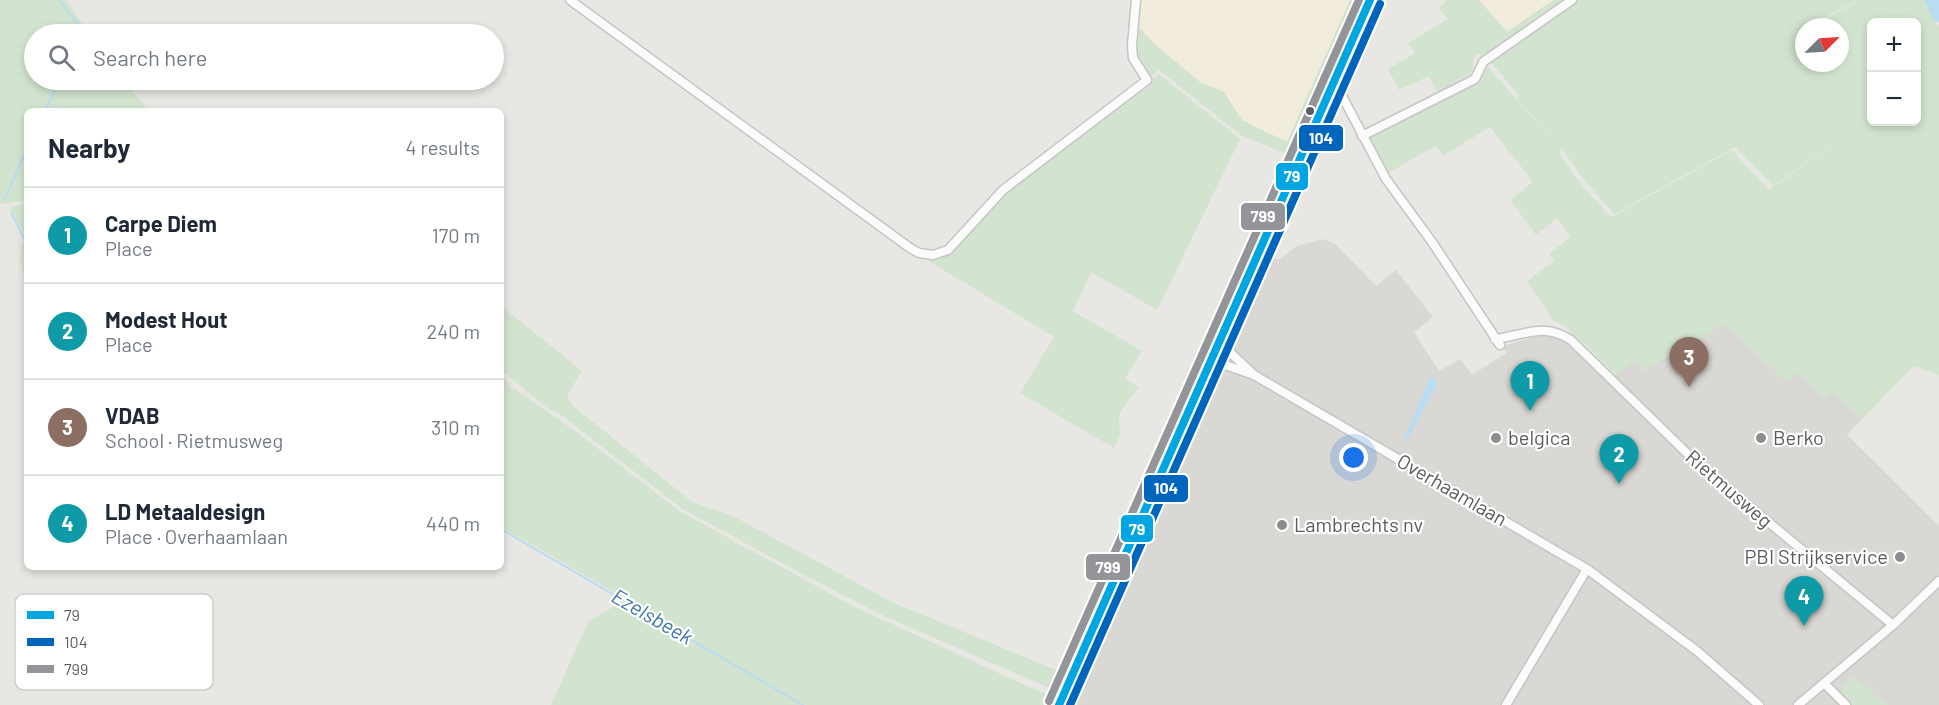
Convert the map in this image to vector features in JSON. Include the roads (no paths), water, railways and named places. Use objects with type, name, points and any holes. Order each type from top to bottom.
[{"type":"main road","points":[[1059,705],[1370,0]]},
{"type":"street","points":[[570,0],[910,248],[919,253],[933,255],[948,250],[989,203],[1017,178],[1147,81],[1133,58],[1136,0]]},
{"type":"street","points":[[1362,136],[1475,79],[1483,63],[1572,0]]},
{"type":"street","name":"Rietmusweg","points":[[1333,84],[1342,96],[1386,179],[1432,242],[1498,342],[1535,330],[1559,333],[1572,342],[1705,470],[1893,624]]},
{"type":"street","name":"Overhaamlaan","points":[[1219,342],[1254,375]]},
{"type":"street","name":"Overhaamlaan","points":[[1211,360],[1254,375],[1587,569],[1697,651],[1759,705]]},
{"type":"street","points":[[1508,704],[1587,569]]},
{"type":"street","points":[[1798,705],[1893,624],[1939,581]]},
{"type":"street","points":[[1824,683],[1846,705]]},
{"type":"water","points":[[1433,377],[1437,384],[1405,441],[1430,378]]},
{"type":"waterway","name":"Ezelsbeek","points":[[59,0],[78,24]]},
{"type":"waterway","points":[[1932,0],[1939,15]]},
{"type":"waterway","name":"Ezelsbeek","points":[[46,108],[54,90]]},
{"type":"waterway","name":"Ezelsbeek","points":[[5,198],[24,156]]},
{"type":"waterway","name":"Ezelsbeek","points":[[11,212],[24,239]]},
{"type":"waterway","name":"Ezelsbeek","points":[[504,531],[803,705]]},
{"type":"place","name":"VDAB","points":[[1689,387]]},
{"type":"place","name":"Carpe Diem","points":[[1530,411]]},
{"type":"place","name":"belgica","points":[[1496,438]]},
{"type":"place","name":"Berko","points":[[1761,438]]},
{"type":"place","name":"Modest Hout","points":[[1619,484]]},
{"type":"place","name":"Lambrechts nv","points":[[1282,525]]},
{"type":"place","name":"PBI Strijkservice","points":[[1900,557]]},
{"type":"place","name":"LD Metaaldesign","points":[[1804,626]]}]
